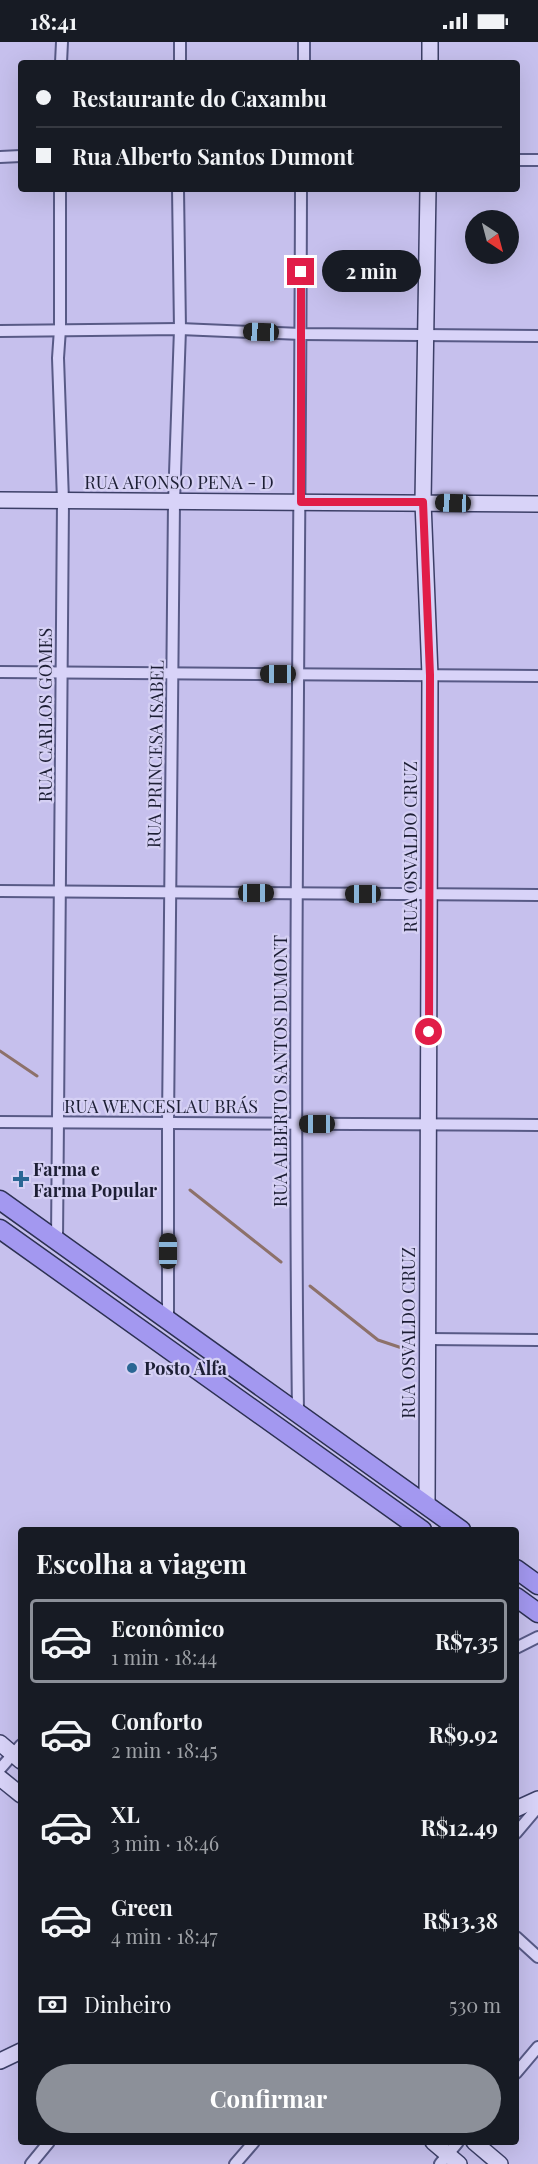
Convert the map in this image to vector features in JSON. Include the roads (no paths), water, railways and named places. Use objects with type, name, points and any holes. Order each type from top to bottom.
[{"type":"main road","points":[[0,1200],[458,1527]]},
{"type":"main road","points":[[0,1229],[418,1527]]},
{"type":"main road","points":[[71,1280],[82,1272],[120,1287]]},
{"type":"main road","points":[[519,1571],[538,1585]]},
{"type":"main road","points":[[519,1599],[538,1613]]},
{"type":"street","points":[[61,60],[62,42]]},
{"type":"street","points":[[180,42],[180,60]]},
{"type":"street","points":[[304,42],[304,60]]},
{"type":"street","points":[[430,42],[430,60]]},
{"type":"street","points":[[0,156],[18,156]]},
{"type":"street","points":[[520,160],[538,160]]},
{"type":"street","name":"RUA CARLOS GOMES","points":[[57,1241],[63,501],[58,358],[60,192]]},
{"type":"street","name":"RUA PRINCESA ISABEL","points":[[168,1320],[174,502],[180,329],[178,192]]},
{"type":"street","name":"RUA ALBERTO SANTOS DUMONT","points":[[297,1413],[295,1124],[302,192]]},
{"type":"street","name":"RUA OSVALDO CRUZ","points":[[427,1505],[430,675],[423,502],[428,192]]},
{"type":"street","points":[[0,331],[180,329],[301,334],[538,336]]},
{"type":"street","name":"RUA AFONSO PENA - D","points":[[0,501],[538,504]]},
{"type":"street","points":[[0,672],[538,676]]},
{"type":"street","points":[[0,891],[538,895]]},
{"type":"street","name":"RUA WENCESLAU BRÁS","points":[[0,1122],[538,1125]]},
{"type":"street","points":[[428,1339],[538,1340]]},
{"type":"street","points":[[519,1646],[538,1637]]},
{"type":"street","points":[[0,1743],[18,1753],[0,1769]]},
{"type":"street","points":[[0,1778],[18,1793]]},
{"type":"street","points":[[519,1808],[538,1798]]},
{"type":"street","points":[[519,1829],[538,1807]]},
{"type":"street","points":[[519,1940],[538,1957]]},
{"type":"street","points":[[519,2069],[538,2047]]},
{"type":"street","points":[[0,2061],[18,2052]]},
{"type":"street","points":[[31,2164],[47,2145]]},
{"type":"street","points":[[235,2164],[251,2145]]},
{"type":"street","points":[[436,2145],[449,2161],[457,2145]]},
{"type":"street","points":[[478,2145],[500,2164]]},
{"type":"waterway","points":[[0,1051],[37,1076]]},
{"type":"waterway","points":[[190,1190],[281,1262]]},
{"type":"waterway","points":[[310,1286],[378,1340],[408,1350]]},
{"type":"place","name":"Farma e Farma Popular","points":[[21,1179]]},
{"type":"place","name":"Posto Alfa","points":[[132,1368]]}]
